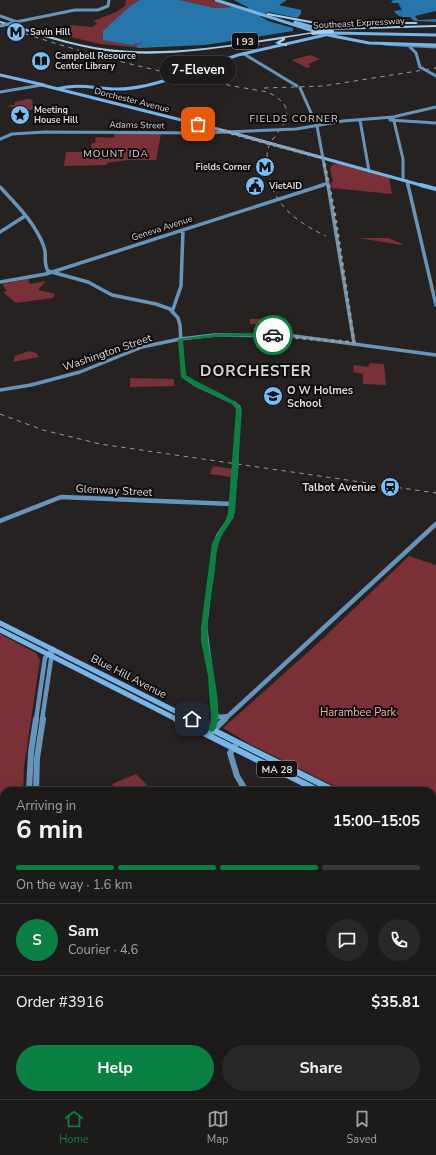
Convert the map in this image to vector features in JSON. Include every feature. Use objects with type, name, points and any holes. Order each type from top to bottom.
[{"type":"highway","points":[[267,15],[326,26],[356,27]]},
{"type":"highway","name":"Southeast Expressway","points":[[0,19],[55,36],[99,46],[144,50],[183,49],[310,32],[397,27]]},
{"type":"highway","name":"Southeast Expressway","points":[[0,19],[55,39],[94,48],[132,52],[172,52],[209,49],[310,32]]},
{"type":"highway","points":[[397,27],[436,26]]},
{"type":"highway","name":"Southeast Expressway","points":[[331,31],[356,27],[405,28],[436,26]]},
{"type":"highway","name":"I 93","points":[[172,52],[310,32]]},
{"type":"highway","points":[[286,45],[278,45],[280,40],[299,35]]},
{"type":"highway","name":"I 93","points":[[183,49],[203,48]]},
{"type":"main road","points":[[0,26],[78,10],[105,8],[108,6],[109,0]]},
{"type":"main road","points":[[216,0],[236,5]]},
{"type":"main road","points":[[221,0],[327,35]]},
{"type":"main road","points":[[267,15],[374,42],[436,45]]},
{"type":"main road","points":[[0,19],[16,22]]},
{"type":"main road","points":[[398,35],[405,28]]},
{"type":"main road","points":[[286,45],[327,35],[331,31]]},
{"type":"main road","points":[[331,31],[372,43],[412,47],[427,47],[436,45]]},
{"type":"main road","points":[[319,37],[331,31],[398,35],[436,35]]},
{"type":"main road","points":[[318,32],[321,34],[319,37]]},
{"type":"main road","points":[[184,73],[278,45]]},
{"type":"main road","points":[[412,47],[436,45]]},
{"type":"main road","points":[[412,47],[427,47]]},
{"type":"main road","points":[[412,47],[420,67],[436,76]]},
{"type":"main road","points":[[244,54],[298,87],[317,126],[328,183],[354,343]]},
{"type":"main road","name":"Dorchester Avenue","points":[[0,75],[233,133],[436,189]]},
{"type":"main road","points":[[56,89],[84,84],[117,89],[129,88],[178,76]]},
{"type":"main road","points":[[0,92],[42,85]]},
{"type":"main road","points":[[436,107],[393,119],[403,159],[405,180],[436,305]]},
{"type":"main road","name":"Adams Street","points":[[0,139],[12,134],[45,132],[233,133],[296,129],[386,118],[436,123]]},
{"type":"main road","name":"Adams Street","points":[[371,119],[393,119]]},
{"type":"main road","points":[[360,120],[369,170]]},
{"type":"main road","name":"Geneva Avenue","points":[[0,282],[51,272],[328,183]]},
{"type":"main road","points":[[0,187],[24,216],[44,247],[46,270],[86,282],[116,296],[162,305],[172,312],[178,318],[180,325],[183,376],[197,385],[234,402],[239,407],[236,468],[230,520],[218,536],[214,549],[205,627],[204,641],[212,676],[214,713],[211,731]]},
{"type":"main road","points":[[0,194],[5,192]]},
{"type":"main road","points":[[0,232],[24,216]]},
{"type":"main road","points":[[172,312],[181,286],[183,230]]},
{"type":"main road","name":"Washington Street","points":[[0,390],[31,385],[79,372],[134,350],[180,339],[215,335],[285,335],[436,355]]},
{"type":"main road","name":"Glenway Street","points":[[0,521],[61,497],[232,504]]},
{"type":"main road","points":[[211,731],[230,716],[436,524]]},
{"type":"main road","name":"Blue Hill Avenue","points":[[0,623],[211,731],[312,787]]},
{"type":"main road","name":"Blue Hill Avenue","points":[[0,630],[211,731]]},
{"type":"main road","points":[[29,787],[32,747],[44,663],[53,649]]},
{"type":"main road","points":[[36,787],[39,749],[50,655]]},
{"type":"main road","points":[[214,713],[219,717],[230,716]]},
{"type":"main road","points":[[237,745],[233,760],[238,776],[244,787]]},
{"type":"main road","name":"Blue Hill Avenue","points":[[237,745],[326,787]]},
{"type":"main road","points":[[32,747],[39,749]]},
{"type":"green space","points":[[126,0],[140,0],[132,4],[111,24],[148,42],[142,48],[100,44],[49,32],[71,25],[93,27],[97,23],[93,21],[116,12],[125,6]]},
{"type":"green space","points":[[154,0],[211,0],[235,7],[216,8]]},
{"type":"green space","points":[[310,55],[320,59],[308,64],[311,66],[307,68],[292,60]]},
{"type":"green space","points":[[28,99],[33,100],[32,105],[37,106],[33,110],[6,106],[14,105],[15,102]]},
{"type":"green space","points":[[114,133],[161,134],[156,160],[128,160],[107,163],[106,165],[64,166],[66,152],[90,152],[92,143],[95,143],[96,137],[114,138]]},
{"type":"green space","points":[[333,164],[340,164],[389,177],[392,194],[332,188],[331,183],[333,182],[330,168]]},
{"type":"green space","points":[[359,238],[388,238],[403,244],[401,245]]},
{"type":"green space","points":[[28,279],[30,284],[46,281],[38,290],[55,294],[53,298],[16,303],[3,292],[7,291],[2,284]]},
{"type":"green space","points":[[286,318],[285,334],[262,333],[261,324],[250,324],[250,319]]},
{"type":"green space","points":[[29,351],[36,353],[39,357],[13,362],[15,356]]},
{"type":"green space","points":[[370,363],[384,364],[386,385],[363,384],[363,374],[353,372],[354,365],[368,367]]},
{"type":"green space","points":[[130,378],[174,379],[174,386],[130,387]]},
{"type":"green space","points":[[213,466],[233,469],[231,477],[210,474]]},
{"type":"green space","name":"Harambee Park","points":[[409,556],[436,565],[436,787],[336,787],[248,743],[223,728],[316,645]]},
{"type":"green space","points":[[0,634],[36,653],[40,660],[24,767],[23,787],[0,787]]},
{"type":"green space","points":[[136,774],[147,785],[144,787],[114,787],[112,784]]},
{"type":"water","points":[[140,0],[179,0],[215,8],[235,7],[246,10],[249,8],[234,0],[287,0],[279,5],[301,10],[301,14],[297,18],[269,12],[260,16],[268,21],[293,28],[293,31],[205,45],[138,48],[136,46],[143,42],[132,45],[103,40],[103,31],[131,5]]},
{"type":"water","points":[[393,0],[436,0],[436,11],[415,16],[418,20],[436,19],[436,22],[414,21],[410,17],[402,17],[397,15],[394,11],[402,10],[398,3],[391,3]]},
{"type":"railway","points":[[0,25],[99,56],[200,80],[268,92],[275,96],[281,101],[287,110],[287,114],[285,122],[271,142],[267,151],[270,180],[274,191],[279,201],[295,218],[326,236]]},
{"type":"railway","points":[[264,88],[323,86],[436,68]]},
{"type":"railway","points":[[0,414],[43,430],[100,444],[436,493]]},
{"type":"way so far","points":[[198,124],[323,158],[334,212],[354,343],[273,335]]},
{"type":"place","name":"Savin Hill","points":[[16,32]]},
{"type":"place","name":"Campbell Resource Center Library","points":[[41,61]]},
{"type":"place","name":"Meeting House Hill","points":[[20,115]]},
{"type":"place","name":"7-Eleven","points":[[198,124]]},
{"type":"place","name":"Fields Corner","points":[[265,167]]},
{"type":"place","name":"VietAID","points":[[255,186]]},
{"type":"place","name":"O W Holmes School","points":[[273,396]]},
{"type":"place","name":"Talbot Avenue","points":[[390,487]]},
{"type":"district","name":"FIELDS CORNER","points":[[294,118]]},
{"type":"district","name":"MOUNT IDA","points":[[116,153]]},
{"type":"district","name":"DORCHESTER","points":[[256,371]]},
{"type":"route","points":[[192,719],[212,729],[214,713],[212,676],[204,638],[215,543],[218,536],[228,523],[232,513],[239,407],[234,402],[217,396],[183,376],[181,367],[182,359],[180,339],[215,335],[273,335]]}]
